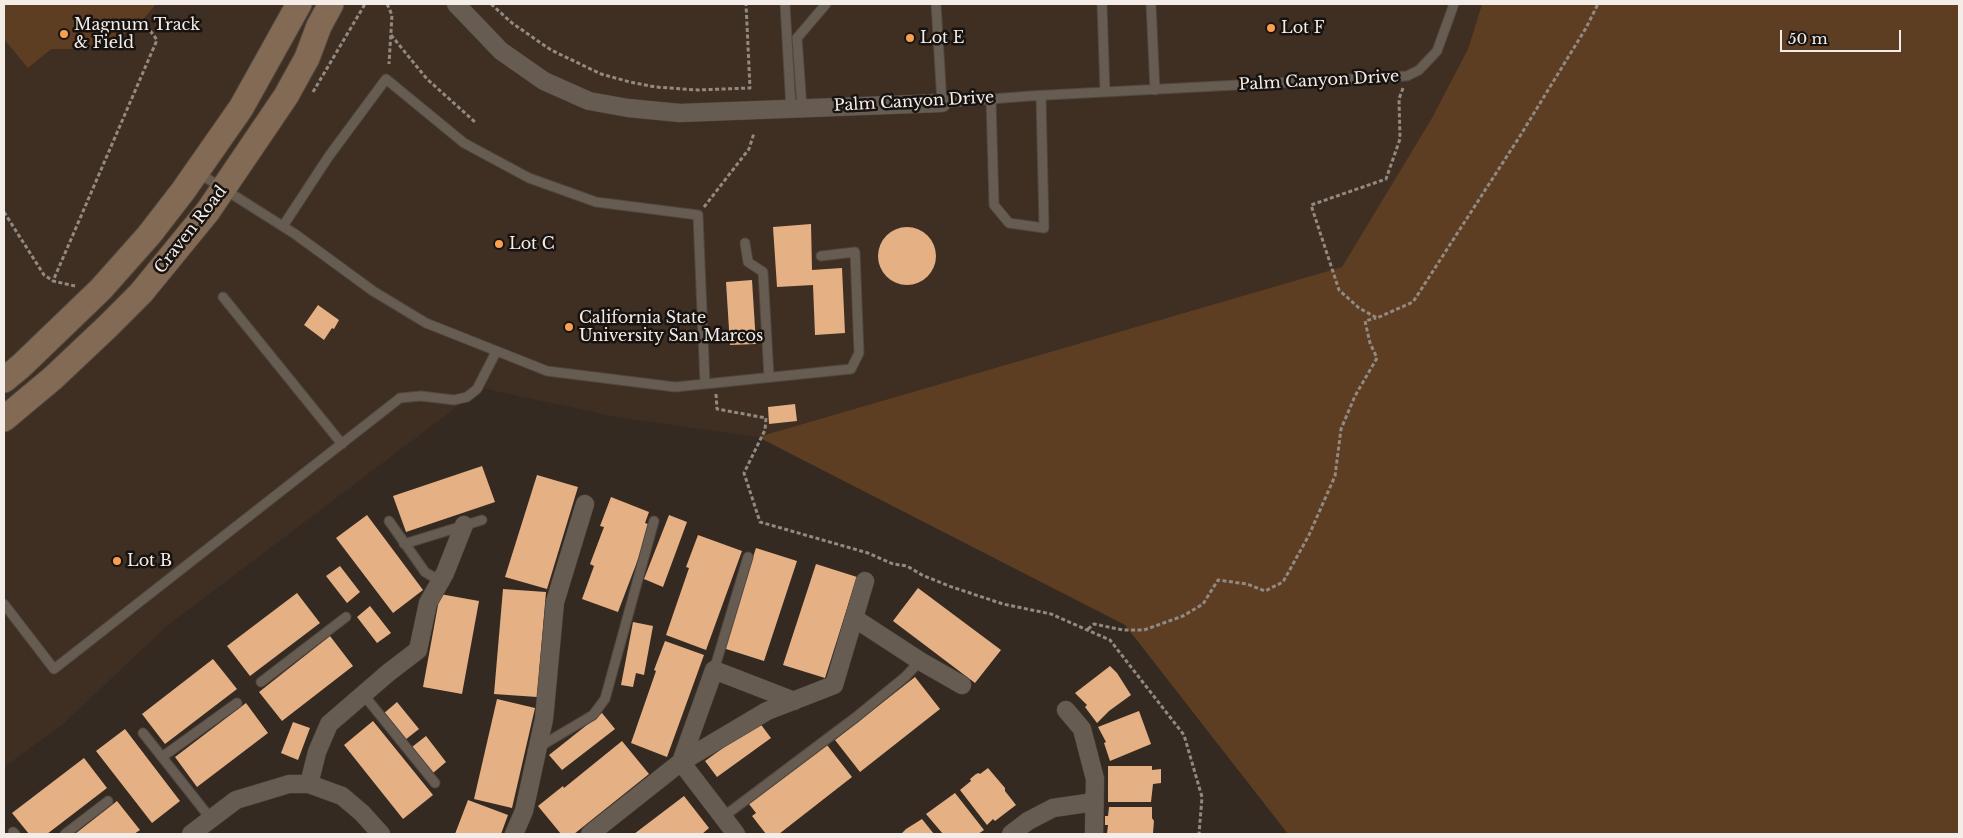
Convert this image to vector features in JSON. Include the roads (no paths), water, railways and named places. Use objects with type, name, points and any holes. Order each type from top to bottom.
[{"type":"main road","name":"Craven Road","points":[[4,380],[22,366],[101,288],[149,235],[197,172],[246,100],[299,4]]},
{"type":"main road","name":"Craven Road","points":[[4,419],[53,378],[108,327],[141,293],[208,212],[286,96],[307,58],[319,26],[331,4]]},
{"type":"street","name":"Palm Canyon Drive","points":[[456,4],[501,51],[544,81],[589,101],[628,108],[680,113],[797,109],[842,105],[942,103]]},
{"type":"street","points":[[514,834],[524,811],[544,719],[555,602],[584,504]]},
{"type":"street","points":[[309,784],[317,752],[329,724],[418,650],[428,603],[440,581],[464,525]]},
{"type":"street","points":[[590,834],[681,762],[767,711],[834,685],[865,581]]},
{"type":"street","points":[[854,618],[920,661],[962,685]]},
{"type":"street","points":[[681,762],[714,670],[794,701]]},
{"type":"street","points":[[1066,710],[1082,729],[1095,779],[1094,834]]},
{"type":"street","points":[[681,762],[729,828]]},
{"type":"street","points":[[190,834],[236,800],[289,784],[309,784],[342,796],[380,834]]},
{"type":"street","points":[[1011,834],[1028,821],[1053,808],[1094,802]]},
{"type":"lane","points":[[785,4],[797,109]]},
{"type":"lane","points":[[797,109],[798,38],[826,4]]},
{"type":"lane","points":[[936,4],[942,103]]},
{"type":"lane","points":[[1102,4],[1105,92]]},
{"type":"lane","points":[[1151,4],[1155,90]]},
{"type":"lane","name":"Palm Canyon Drive","points":[[942,103],[1105,92],[1407,76],[1419,70],[1437,50],[1454,4]]},
{"type":"lane","points":[[282,226],[328,156],[386,79],[464,143],[529,178],[596,202],[698,215],[705,384]]},
{"type":"lane","points":[[992,99],[994,205],[1009,223],[1044,228],[1041,96]]},
{"type":"lane","points":[[197,172],[282,226],[372,291],[426,323],[547,371],[675,387],[851,369],[859,353],[856,252],[822,256]]},
{"type":"lane","points":[[745,243],[748,262],[763,272],[769,377]]},
{"type":"lane","points":[[223,297],[342,444]]},
{"type":"lane","points":[[4,604],[54,669],[400,398],[421,396],[454,400],[467,397],[477,390],[496,352]]},
{"type":"lane","points":[[404,544],[482,520]]},
{"type":"lane","points":[[389,521],[425,572],[440,581]]},
{"type":"lane","points":[[538,747],[593,715],[605,698],[654,521]]},
{"type":"lane","points":[[714,670],[748,557]]},
{"type":"lane","points":[[261,682],[346,617]]},
{"type":"lane","points":[[729,828],[856,717],[905,677],[920,661]]},
{"type":"lane","points":[[363,694],[435,783]]},
{"type":"lane","points":[[162,757],[237,703]]},
{"type":"lane","points":[[143,733],[210,820]]},
{"type":"lane","points":[[65,834],[108,801]]},
{"type":"place","name":"Lot F","points":[[1271,28]]},
{"type":"place","name":"Magnum Track & Field","points":[[64,34]]},
{"type":"place","name":"Lot E","points":[[910,38]]},
{"type":"place","name":"Lot C","points":[[499,244]]},
{"type":"place","name":"California State University San Marcos","points":[[569,327]]},
{"type":"place","name":"Lot B","points":[[117,561]]}]
